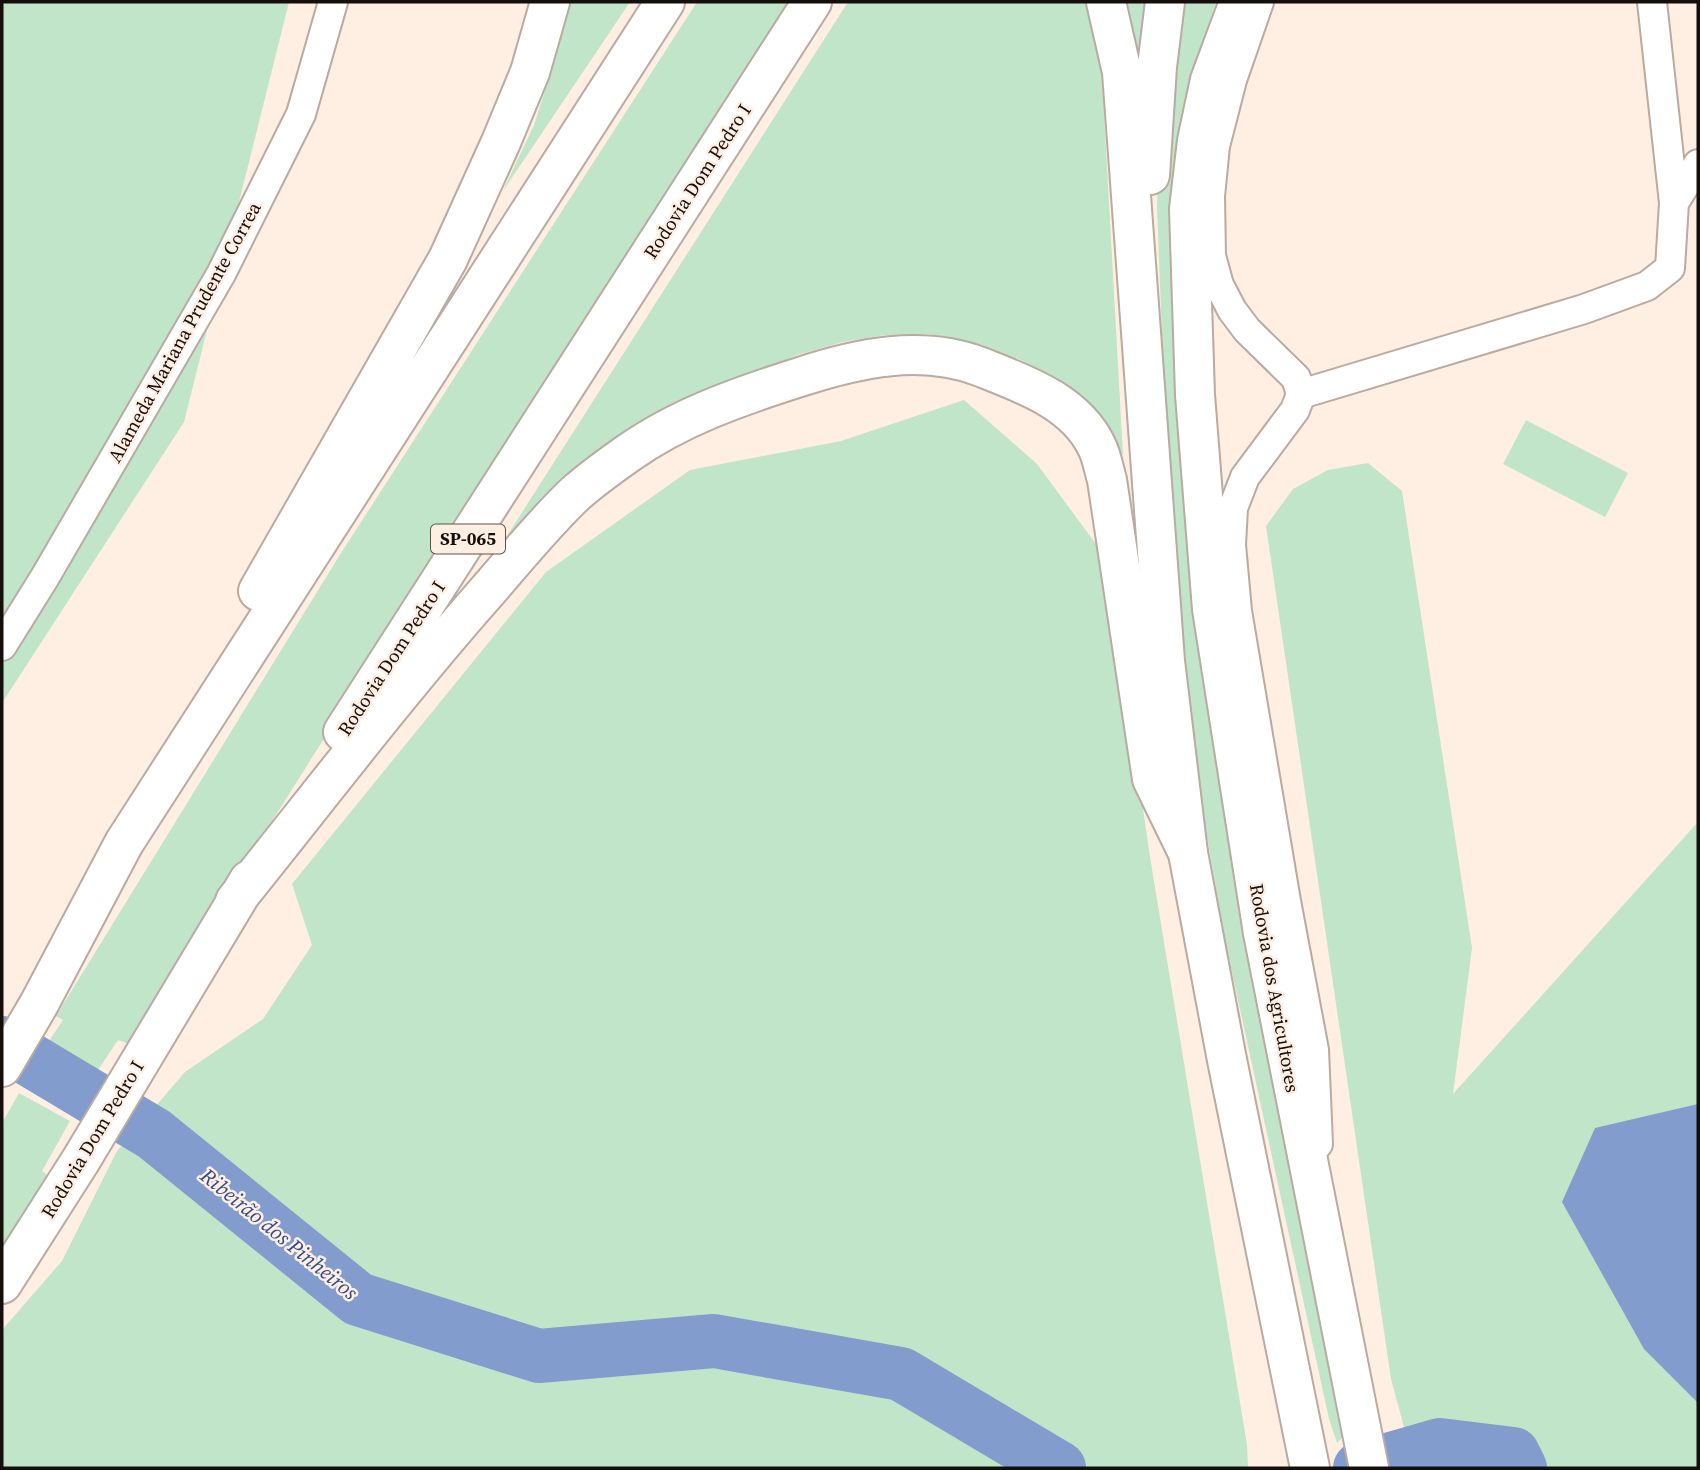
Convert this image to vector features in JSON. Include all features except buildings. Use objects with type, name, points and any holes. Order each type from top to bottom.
[{"type":"main road","points":[[2,1067],[124,843],[223,653],[373,385],[448,258],[530,72],[550,2]]},
{"type":"main road","points":[[124,843],[666,2]]},
{"type":"main road","name":"Rodovia Dom Pedro I","points":[[2,1284],[81,1160],[235,901],[812,2]]},
{"type":"main road","points":[[1106,2],[1122,72],[1165,662],[1188,853],[1310,1468]]},
{"type":"main road","points":[[1154,520],[1149,222],[1155,94],[1165,2]]},
{"type":"main road","name":"Rodovia dos Agricultores","points":[[1239,2],[1210,80],[1197,141],[1189,209],[1195,395],[1212,609],[1263,933],[1369,1468]]},
{"type":"main road","points":[[235,901],[451,633],[576,493],[629,453],[687,418],[764,388],[836,365],[891,356],[929,355],[974,364],[1018,381],[1048,396],[1077,418],[1097,446],[1107,480],[1152,779],[1188,853]]},
{"type":"street","name":"Alameda Mariana Prudente Correa","points":[[2,646],[45,578],[221,274],[301,114],[333,2]]},
{"type":"street","points":[[1259,2],[1232,79],[1216,146],[1210,196],[1211,256],[1219,285],[1232,310],[1247,330],[1296,378],[1301,394],[1295,410],[1245,477],[1233,508],[1231,545],[1242,639],[1314,1050],[1322,1238]]},
{"type":"street","points":[[1301,394],[1584,309],[1647,286],[1670,268],[1674,203],[1652,2]]},
{"type":"street","points":[[1674,203],[1698,164]]},
{"type":"green space","points":[[2,2],[289,2],[184,422],[2,703]]},
{"type":"green space","points":[[569,2],[630,2],[503,191],[534,125],[553,66]]},
{"type":"green space","points":[[697,2],[788,2],[131,1045],[118,1040],[96,1073],[49,1041],[63,1020],[56,1016],[341,553]]},
{"type":"green space","points":[[848,2],[1085,2],[1101,59],[1123,455],[1094,416],[1057,380],[1021,360],[974,343],[929,334],[885,335],[843,342],[797,355],[675,409],[496,553]]},
{"type":"green space","points":[[1119,2],[1148,2],[1140,67]]},
{"type":"green space","points":[[1181,2],[1216,2],[1184,104],[1174,167],[1170,230],[1187,546],[1194,617],[1347,1433],[1337,1443],[1329,1419],[1225,940],[1188,728],[1166,437],[1157,207],[1159,160]]},
{"type":"green space","points":[[964,400],[1037,464],[1107,559],[1150,857],[1247,1445],[1248,1468],[2,1468],[2,1330],[62,1261],[117,1151],[185,1072],[263,1019],[312,945],[292,884],[546,572],[690,470],[841,441]]},
{"type":"green space","points":[[1526,420],[1628,473],[1605,517],[1503,464]]},
{"type":"green space","points":[[1368,463],[1402,491],[1472,948],[1453,1094],[1698,822],[1698,1468],[1415,1468],[1391,1379],[1266,526],[1293,489],[1328,470]]},
{"type":"green space","points":[[19,1093],[70,1121],[42,1171],[50,1177],[2,1253],[2,1123]]},
{"type":"water","points":[[1698,1104],[1698,1403],[1644,1349],[1562,1202],[1595,1128]]},
{"type":"waterway","name":"Ribeirão dos Pinheiros","points":[[2,1043],[154,1134],[358,1299],[539,1356],[714,1341],[901,1374],[1059,1468]]},
{"type":"waterway","name":"Ribeirão dos Pinheiros","points":[[1360,1468],[1440,1445],[1513,1454],[1520,1468]]}]
